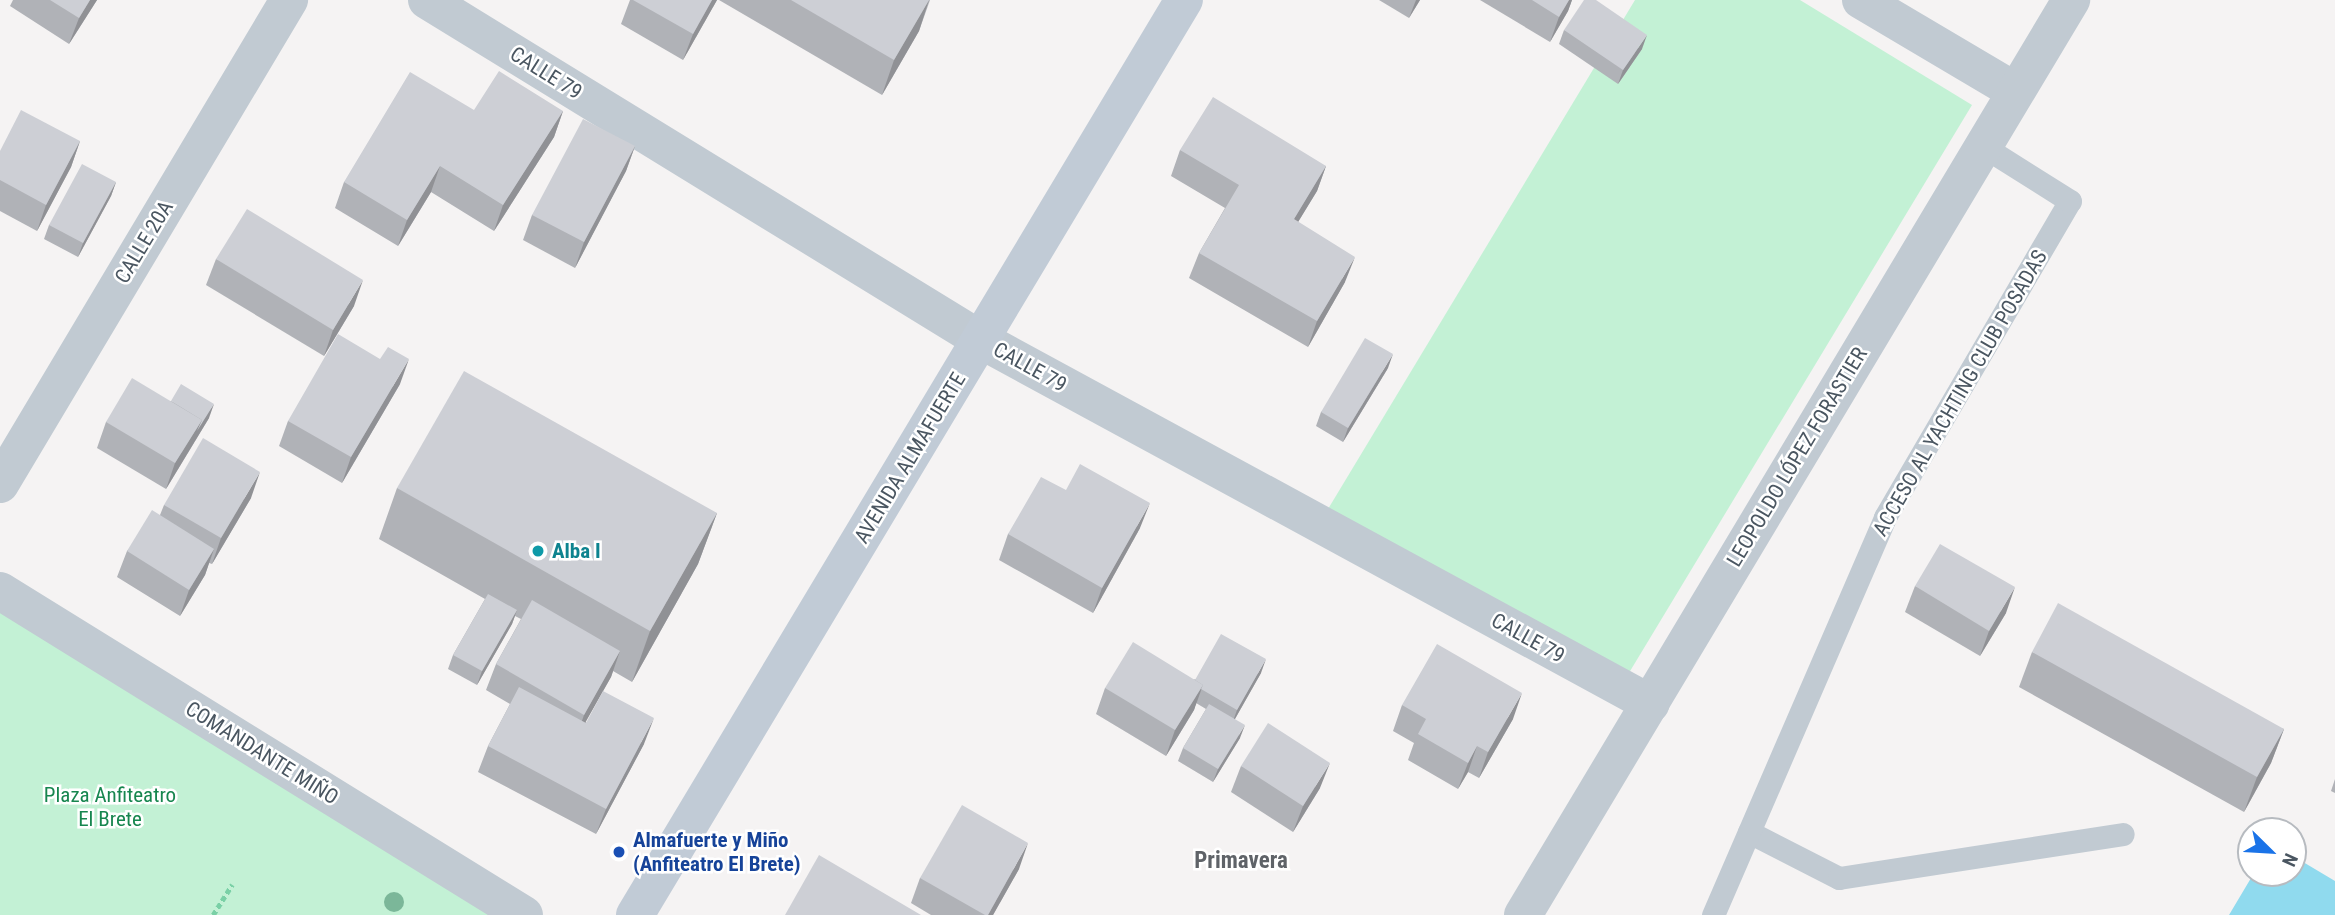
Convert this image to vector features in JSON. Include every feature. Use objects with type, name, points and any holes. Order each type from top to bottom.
[{"type":"main road","name":"AVENIDA ALMAFUERTE","points":[[635,915],[1184,0]]},
{"type":"street","name":"CALLE 20A","points":[[0,484],[289,0]]},
{"type":"street","name":"CALLE 79","points":[[427,0],[981,340],[1651,704]]},
{"type":"street","points":[[1861,0],[2013,90]]},
{"type":"street","name":"LEOPOLDO LÓPEZ FORASTIER","points":[[1523,915],[1651,704],[2013,90],[2071,0]]},
{"type":"street","name":"COMANDANTE MIÑO","points":[[0,591],[524,915]]},
{"type":"lane","name":"ACCESO AL YACHTING CLUB POSADAS","points":[[1713,915],[1885,517],[2070,201],[1981,145]]},
{"type":"lane","points":[[1749,832],[1839,878],[2123,834]]},
{"type":"path","points":[[213,915],[232,884]]},
{"type":"green space","points":[[1635,0],[1800,0],[1972,105],[1615,696],[1322,519]]},
{"type":"green space","name":"Plaza Anfiteatro El Brete","points":[[0,612],[496,915],[0,915]]},
{"type":"water","points":[[2307,864],[2335,881],[2335,915],[2229,915],[2246,887],[2307,887]]},
{"type":"building","points":[[50,0],[90,0],[79,18]]},
{"type":"building","points":[[633,0],[712,0],[693,34]]},
{"type":"building","points":[[791,0],[929,0],[894,60]]},
{"type":"building","points":[[1532,0],[1569,0],[1559,17]]},
{"type":"building","points":[[1584,0],[1596,0],[1647,35],[1623,70],[1564,30]]},
{"type":"building","points":[[499,71],[563,111],[503,205],[440,166],[407,220],[344,182],[410,72],[474,110]]},
{"type":"building","points":[[1213,97],[1326,166],[1294,219],[1355,257],[1317,321],[1199,253],[1239,185],[1180,150]]},
{"type":"building","points":[[21,110],[80,141],[46,205],[0,180],[0,151]]},
{"type":"building","points":[[583,119],[635,146],[584,242],[532,215]]},
{"type":"building","points":[[82,164],[116,182],[83,243],[49,225]]},
{"type":"building","points":[[247,209],[363,280],[333,330],[216,259]]},
{"type":"building","points":[[338,334],[380,359],[388,347],[409,359],[351,457],[288,421]]},
{"type":"building","points":[[1365,338],[1393,354],[1348,428],[1321,412]]},
{"type":"building","points":[[464,371],[717,513],[650,631],[397,488]]},
{"type":"building","points":[[132,378],[202,420],[175,463],[106,422]]},
{"type":"building","points":[[181,384],[214,404],[197,431],[202,420],[171,401]]},
{"type":"building","points":[[203,438],[260,472],[221,538],[164,505]]},
{"type":"building","points":[[1080,464],[1150,503],[1102,588],[1008,534],[1041,477],[1066,490]]},
{"type":"building","points":[[152,510],[214,549],[189,590],[127,551]]},
{"type":"building","points":[[1940,544],[2015,587],[1989,631],[1915,586]]},
{"type":"building","points":[[488,594],[517,610],[482,671],[453,655]]},
{"type":"building","points":[[532,600],[620,651],[584,715],[496,664]]},
{"type":"building","points":[[2058,603],[2284,729],[2257,777],[2032,652]]},
{"type":"building","points":[[1221,634],[1266,659],[1237,710],[1201,689],[1203,685],[1195,680]]},
{"type":"building","points":[[1133,642],[1203,685],[1175,730],[1105,688]]},
{"type":"building","points":[[1437,644],[1522,693],[1488,752],[1477,746],[1468,763],[1418,734],[1426,719],[1402,705]]},
{"type":"building","points":[[519,687],[586,723],[603,691],[654,718],[606,809],[488,746]]},
{"type":"building","points":[[1209,704],[1245,725],[1218,769],[1183,748]]},
{"type":"building","points":[[1268,723],[1330,763],[1303,806],[1241,766]]},
{"type":"building","points":[[962,805],[1028,843],[988,915],[920,878]]},
{"type":"building","points":[[819,855],[921,915],[785,915]]},
{"type":"place","name":"Alba I","points":[[538,551]]},
{"type":"place","name":"Almafuerte y Miño (Anfiteatro El Brete)","points":[[619,852]]},
{"type":"district","name":"Primavera","points":[[1241,861]]}]
